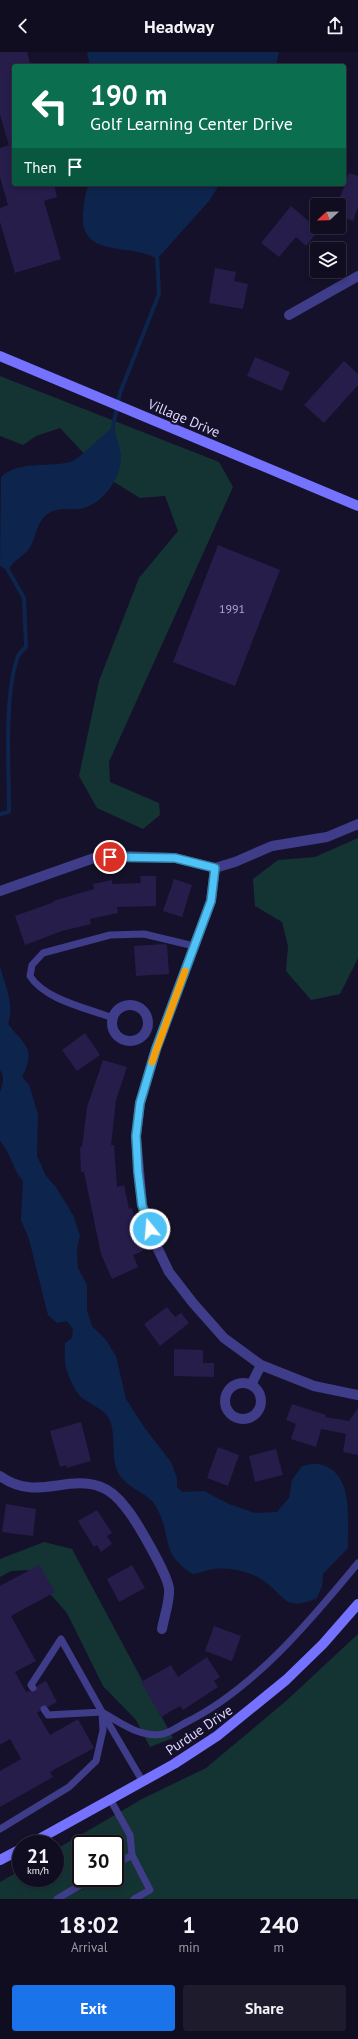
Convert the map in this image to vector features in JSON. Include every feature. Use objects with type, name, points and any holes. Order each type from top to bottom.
[{"type":"street","points":[[289,315],[358,276]]},
{"type":"street","name":"Village Drive","points":[[0,356],[358,506]]},
{"type":"street","points":[[0,891],[94,858],[124,856],[175,858],[215,868],[236,862],[272,846],[328,836],[358,824]]},
{"type":"street","points":[[215,868],[211,901],[161,1035],[140,1103],[136,1136],[142,1205],[154,1240],[169,1272],[193,1303],[224,1338],[261,1365],[314,1386],[358,1395]]},
{"type":"street","points":[[135,1006],[145,1013],[147,1018],[147,1031],[138,1040],[126,1041],[117,1036],[114,1030],[113,1018],[122,1007],[135,1006]]},
{"type":"street","points":[[147,1031],[161,1035]]},
{"type":"street","points":[[251,1385],[261,1365]]},
{"type":"street","points":[[0,1476],[11,1484],[32,1489],[79,1483],[101,1487],[112,1493],[127,1509],[164,1571],[169,1590],[162,1628]]},
{"type":"street","name":"Purdue Drive","points":[[46,1835],[174,1764],[211,1740],[252,1710],[323,1644],[358,1604]]},
{"type":"street","points":[[0,1860],[12,1854]]},
{"type":"lane","points":[[113,1018],[48,994],[36,984],[30,976],[32,965],[43,953],[110,935],[144,934],[194,946]]},
{"type":"lane","points":[[44,1709],[48,1715],[102,1712],[132,1730],[146,1734],[164,1734],[198,1717],[236,1692],[316,1614],[358,1563]]},
{"type":"lane","points":[[33,1688],[31,1685],[61,1639],[143,1782]]},
{"type":"lane","points":[[0,1829],[69,1788],[96,1761],[103,1730],[102,1712]]},
{"type":"lane","points":[[110,1799],[130,1835],[132,1855],[150,1890],[134,1899]]},
{"type":"lane","points":[[124,1860],[132,1855]]},
{"type":"lane","points":[[57,1899],[77,1887]]},
{"type":"green space","points":[[0,376],[219,462],[233,487],[109,762],[110,782],[159,803],[160,815],[143,829],[97,808],[79,776],[99,681],[139,578],[178,531],[165,496],[140,498],[106,477],[60,428],[36,436],[23,445],[0,436]]},
{"type":"green space","points":[[358,838],[358,958],[340,994],[311,1000],[286,971],[288,946],[282,922],[255,906],[253,879],[278,860],[315,857]]},
{"type":"green space","points":[[44,1542],[72,1549],[173,1738],[150,1747],[136,1720],[103,1686],[67,1613],[29,1570],[11,1571],[0,1577],[0,1559]]},
{"type":"green space","points":[[358,1634],[358,1899],[0,1899],[0,1882],[12,1875],[12,1887],[64,1887],[64,1845],[72,1840],[72,1887],[124,1887],[124,1835],[81,1835],[142,1799],[206,1768],[286,1701]]},
{"type":"water","points":[[87,52],[279,52],[276,64],[90,64]]},
{"type":"water","points":[[88,186],[219,186],[209,201],[157,259],[147,254],[99,244],[90,238],[84,228],[83,214]]},
{"type":"water","points":[[114,427],[121,457],[117,475],[108,491],[94,504],[77,509],[56,510],[49,513],[42,519],[29,549],[12,564],[9,571],[0,566],[1,477],[16,468],[25,466],[70,462],[79,457]]},
{"type":"water","points":[[0,966],[10,1002],[10,1016],[8,1024],[27,1048],[28,1060],[22,1077],[29,1085],[38,1114],[37,1156],[46,1176],[56,1187],[73,1215],[80,1236],[77,1249],[78,1268],[87,1285],[87,1310],[92,1326],[106,1340],[116,1356],[126,1399],[144,1427],[171,1462],[177,1478],[177,1487],[182,1492],[204,1491],[229,1504],[255,1513],[277,1512],[289,1498],[292,1480],[302,1466],[318,1464],[330,1468],[338,1476],[343,1486],[348,1511],[348,1548],[323,1574],[322,1586],[317,1598],[298,1604],[292,1603],[287,1601],[264,1581],[253,1575],[234,1570],[220,1569],[211,1569],[193,1574],[182,1566],[175,1559],[171,1551],[161,1516],[155,1505],[148,1497],[127,1483],[119,1474],[114,1460],[113,1431],[108,1417],[102,1411],[84,1400],[76,1391],[68,1375],[65,1362],[65,1343],[72,1338],[73,1329],[67,1321],[57,1323],[48,1315],[29,1239],[21,1220],[23,1181],[16,1171],[7,1150],[0,1141],[0,1092],[3,1075],[0,1070]]},
{"type":"building","points":[[0,52],[27,52],[30,64],[12,64],[12,186],[54,186],[57,197],[44,201],[61,259],[15,273],[0,222],[0,208],[8,205],[0,177],[0,148],[9,145],[0,115]]},
{"type":"building","points":[[349,173],[358,176],[358,207],[353,221],[346,218],[346,198],[340,198],[344,186],[346,186]]},
{"type":"building","points":[[291,206],[310,222],[310,234],[316,234],[306,246],[296,237],[279,257],[261,243]]},
{"type":"building","points":[[215,268],[236,272],[234,281],[248,284],[243,309],[209,303]]},
{"type":"building","points":[[255,357],[290,372],[282,391],[247,376]]},
{"type":"building","points":[[344,361],[358,374],[358,385],[324,423],[304,405]]},
{"type":"building","points":[[218,545],[280,570],[235,686],[173,662]]},
{"type":"building","points":[[140,876],[156,876],[156,906],[117,907],[118,913],[90,919],[91,924],[62,931],[25,945],[15,916],[54,902],[53,901],[94,889],[93,884],[112,880],[112,884],[141,883]]},
{"type":"building","points":[[174,879],[192,885],[182,917],[163,911]]},
{"type":"building","points":[[167,945],[169,974],[136,976],[134,946]]},
{"type":"building","points":[[85,1033],[100,1055],[77,1071],[62,1050]]},
{"type":"building","points":[[103,1060],[127,1067],[116,1100],[111,1145],[114,1145],[117,1187],[124,1185],[129,1209],[132,1208],[135,1221],[131,1222],[143,1251],[133,1255],[138,1267],[112,1279],[101,1254],[84,1172],[81,1172],[80,1147],[82,1147],[87,1107]]},
{"type":"building","points":[[167,1307],[175,1317],[181,1313],[189,1323],[160,1346],[144,1324]]},
{"type":"building","points":[[174,1349],[203,1350],[203,1363],[214,1363],[214,1377],[174,1376]]},
{"type":"building","points":[[292,1404],[326,1415],[325,1417],[349,1421],[358,1408],[358,1455],[343,1452],[346,1434],[321,1429],[316,1447],[291,1439],[296,1424],[286,1420]]},
{"type":"building","points":[[81,1422],[91,1461],[66,1468],[67,1465],[60,1467],[50,1431]]},
{"type":"building","points":[[218,1447],[239,1455],[228,1486],[207,1478]]},
{"type":"building","points":[[276,1449],[283,1475],[255,1482],[249,1456]]},
{"type":"building","points":[[6,1504],[36,1509],[33,1536],[2,1532]]},
{"type":"building","points":[[97,1510],[112,1533],[107,1536],[112,1544],[101,1552],[97,1545],[94,1547],[78,1521]]},
{"type":"building","points":[[39,1565],[55,1592],[11,1616],[36,1661],[15,1672],[26,1692],[35,1692],[37,1686],[46,1681],[57,1702],[48,1707],[42,1705],[40,1711],[37,1713],[50,1735],[78,1719],[94,1748],[50,1772],[53,1777],[0,1807],[0,1771],[21,1759],[10,1739],[0,1745],[0,1586]]},
{"type":"building","points":[[132,1565],[145,1588],[119,1602],[107,1579]]},
{"type":"building","points":[[214,1626],[241,1636],[232,1661],[205,1651]]},
{"type":"building","points":[[207,1657],[220,1677],[214,1681],[218,1687],[183,1710],[180,1706],[161,1717],[141,1682],[171,1665],[178,1677]]},
{"type":"waterway","points":[[112,432],[120,393],[159,294],[157,254]]},
{"type":"waterway","points":[[0,814],[9,812],[8,734],[10,694],[18,657],[26,647],[24,598],[7,568]]},
{"type":"slow traffic","points":[[152,1062],[185,971]]},
{"type":"route","points":[[110,857],[124,856],[175,858],[215,868],[211,901],[150,1066],[140,1103],[136,1136],[138,1172],[142,1205],[150,1229]]}]
